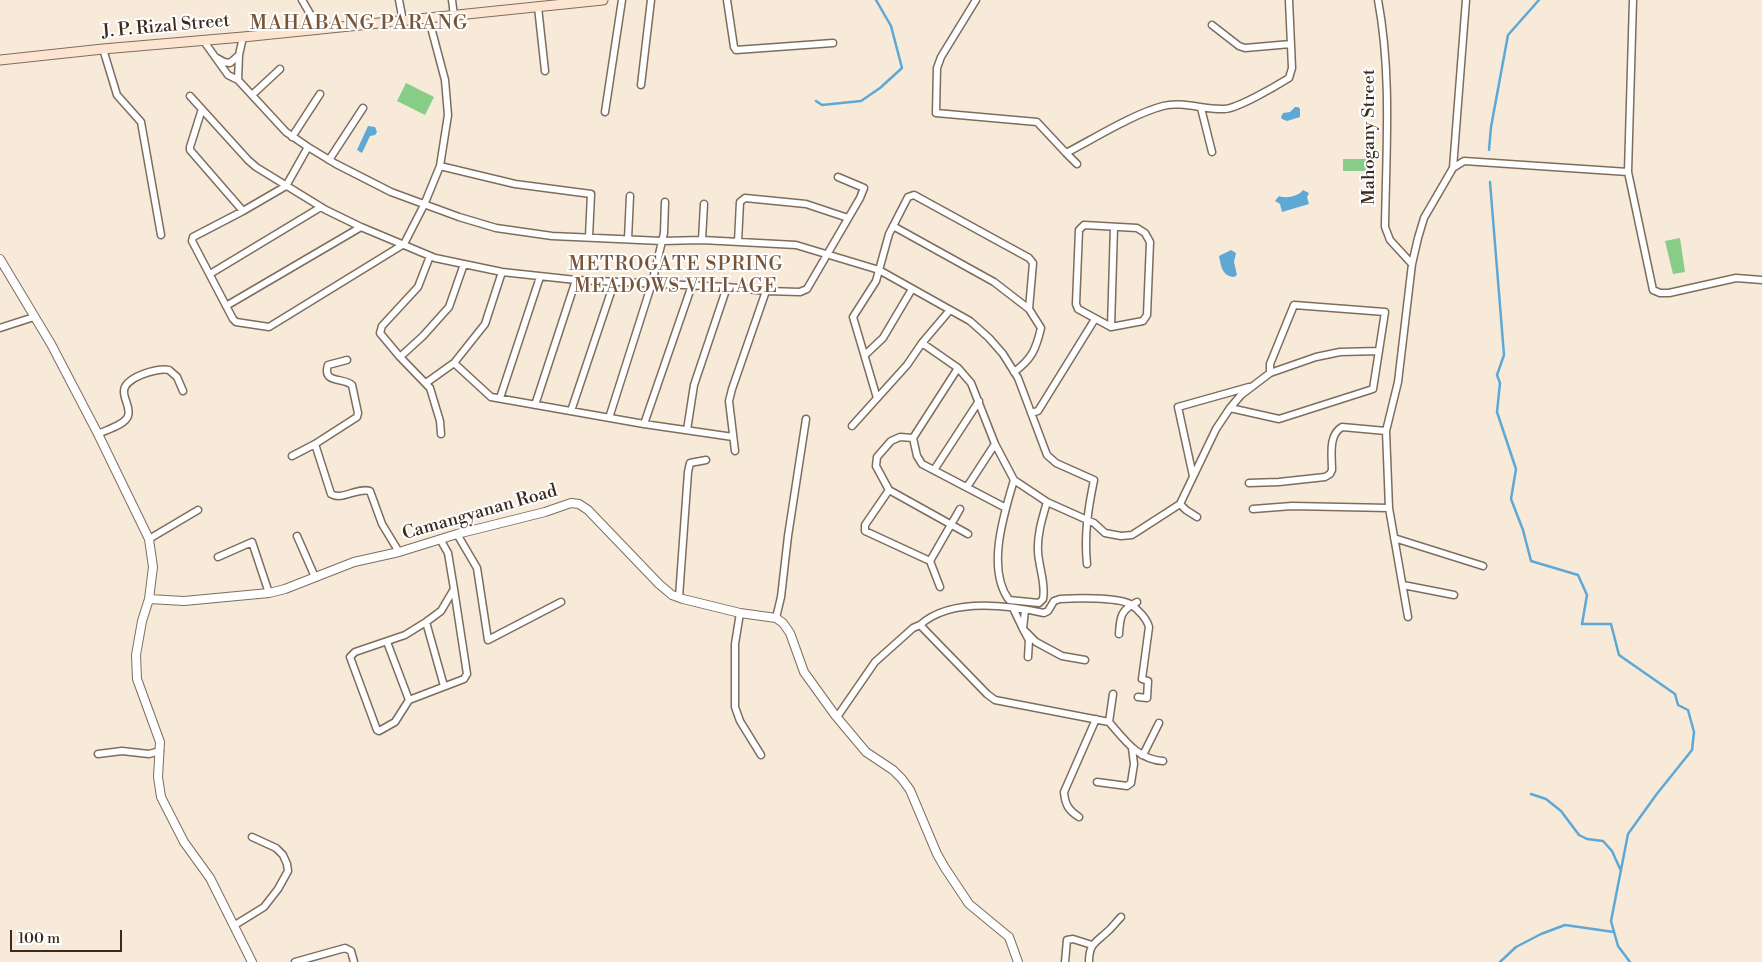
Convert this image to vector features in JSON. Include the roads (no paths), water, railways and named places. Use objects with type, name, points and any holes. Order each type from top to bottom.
[{"type":"main road","name":"J. P. Rizal Street","points":[[0,60],[603,0]]},
{"type":"street","points":[[302,0],[319,29]]},
{"type":"street","points":[[399,0],[403,21]]},
{"type":"street","points":[[452,0],[454,16]]},
{"type":"street","points":[[605,112],[622,0]]},
{"type":"street","points":[[641,85],[651,0]]},
{"type":"street","points":[[726,0],[736,50],[833,43]]},
{"type":"street","points":[[976,0],[941,57],[937,68],[936,113],[1037,122],[1077,164]]},
{"type":"street","points":[[1066,153],[1139,115],[1162,106],[1172,104],[1226,110],[1289,78],[1292,68],[1289,0]]},
{"type":"street","name":"Mahogany Street","points":[[1378,0],[1384,39],[1385,64],[1385,227],[1390,240],[1412,264]]},
{"type":"street","points":[[1408,617],[1389,508],[1386,432],[1398,382],[1412,264],[1424,218],[1453,168],[1466,0]]},
{"type":"street","points":[[1634,0],[1628,172],[1653,290],[1660,293],[1669,293],[1736,278],[1762,280]]},
{"type":"street","points":[[538,7],[545,71]]},
{"type":"street","points":[[1212,25],[1244,48],[1291,44]]},
{"type":"street","points":[[308,147],[286,186],[193,237],[192,241],[235,321],[267,328],[404,244],[424,205],[440,166],[448,116],[445,80],[432,31]]},
{"type":"street","points":[[238,80],[239,55],[243,37]]},
{"type":"street","points":[[203,40],[228,75],[238,80],[292,137],[374,184],[424,205],[496,228],[552,236],[662,241],[702,240],[796,245],[879,270],[970,321],[1003,354],[1014,372],[1047,455],[1056,463],[1094,480],[1086,520],[1085,543],[1087,564]]},
{"type":"street","points":[[103,49],[117,96],[141,122],[161,235]]},
{"type":"street","points":[[216,57],[230,63],[239,55]]},
{"type":"street","points":[[252,95],[280,69]]},
{"type":"street","points":[[292,137],[320,94]]},
{"type":"street","points":[[190,96],[248,160],[286,186],[322,207],[361,227],[430,256],[502,272],[540,277],[614,283],[652,283],[800,292],[807,289],[864,188],[838,176]]},
{"type":"street","points":[[330,160],[363,108]]},
{"type":"street","points":[[1201,108],[1212,152]]},
{"type":"street","points":[[202,109],[190,150],[243,211]]},
{"type":"street","points":[[1453,168],[1464,162],[1628,172]]},
{"type":"street","points":[[440,166],[515,184],[591,194],[589,237]]},
{"type":"street","points":[[877,398],[853,317],[876,280],[888,234],[908,197],[914,195],[1029,258],[1033,262],[1029,309]]},
{"type":"street","points":[[628,239],[630,196]]},
{"type":"street","points":[[738,242],[740,202],[746,198],[806,204],[848,218]]},
{"type":"street","points":[[609,418],[652,283],[664,232],[665,202]]},
{"type":"street","points":[[702,240],[704,204]]},
{"type":"street","points":[[210,274],[322,207]]},
{"type":"street","points":[[1084,225],[1114,227],[1137,228],[1145,233],[1150,242],[1147,315],[1143,321],[1111,327],[1078,309],[1076,304],[1079,230],[1084,225]]},
{"type":"street","points":[[893,226],[994,282],[1029,309],[1040,328],[1036,349],[1014,372]]},
{"type":"street","points":[[226,306],[361,227]]},
{"type":"street","points":[[1111,327],[1114,227]]},
{"type":"street","points":[[430,256],[418,287],[380,330],[380,333],[430,388],[440,421],[441,434]]},
{"type":"street","points":[[0,259],[51,344],[98,434],[149,539],[153,567],[149,599],[142,621],[136,655],[137,679],[160,742],[158,777],[161,797],[184,842],[210,878],[252,962]]},
{"type":"street","points":[[400,357],[423,336],[449,307],[464,264]]},
{"type":"street","points":[[426,383],[454,363],[484,324],[502,272]]},
{"type":"street","points":[[500,398],[540,277]]},
{"type":"street","points":[[535,405],[576,280]]},
{"type":"street","points":[[571,411],[614,283]]},
{"type":"street","points":[[644,424],[692,285]]},
{"type":"street","points":[[687,430],[694,385],[727,287]]},
{"type":"street","points":[[865,355],[883,338],[912,289]]},
{"type":"street","points":[[735,451],[729,401],[766,291]]},
{"type":"street","points":[[1230,408],[1279,420],[1374,389],[1385,312],[1294,305],[1270,364],[1270,373]]},
{"type":"street","points":[[852,426],[907,366],[922,343],[950,310]]},
{"type":"street","points":[[0,328],[34,316]]},
{"type":"street","points":[[1031,413],[1038,410],[1095,319]]},
{"type":"street","points":[[922,343],[958,368],[971,383],[995,444],[1014,480],[1047,502],[1094,523],[1105,532],[1121,536],[1132,535],[1180,504],[1216,429],[1230,408],[1241,395],[1270,373],[1316,357],[1340,352],[1379,351]]},
{"type":"street","points":[[292,456],[315,444],[357,417],[352,385],[348,382],[332,379],[329,377],[326,369],[328,364],[347,360]]},
{"type":"street","points":[[454,363],[491,396],[644,424],[733,437]]},
{"type":"street","points":[[958,368],[913,438],[917,456],[922,464],[1006,508]]},
{"type":"street","points":[[98,434],[122,422],[128,416],[129,412],[124,391],[128,381],[159,369],[169,370],[177,377],[183,391]]},
{"type":"street","points":[[1193,476],[1178,407],[1254,385]]},
{"type":"street","points":[[934,470],[979,401]]},
{"type":"street","points":[[806,418],[788,536],[781,597],[776,618],[783,623],[790,634],[804,672],[837,717],[866,752],[893,770],[910,790],[944,868],[969,904],[1008,937],[1018,962]]},
{"type":"street","points":[[1249,482],[1279,482],[1325,478],[1332,470],[1333,439],[1337,430],[1342,427],[1386,432]]},
{"type":"street","points":[[913,438],[900,437],[891,441],[877,457],[876,466],[889,490],[968,534]]},
{"type":"street","points":[[315,444],[330,494],[336,496],[365,490],[370,491],[382,524],[399,552]]},
{"type":"street","points":[[967,487],[995,444]]},
{"type":"street","points":[[679,597],[688,472],[690,463],[706,460]]},
{"type":"street","points":[[1014,480],[1006,508],[999,547],[998,570],[1003,593],[1009,600],[1039,604],[1043,599],[1044,592],[1038,551],[1040,527],[1047,502]]},
{"type":"street","points":[[889,490],[865,524],[865,531],[930,560],[940,587]]},
{"type":"street","name":"Camangyanan Road","points":[[149,599],[184,601],[269,593],[285,589],[354,562],[399,552],[457,534],[545,512],[571,503],[579,504],[588,510],[659,584],[672,594],[740,613],[776,618]]},
{"type":"street","points":[[1180,504],[1197,517]]},
{"type":"street","points":[[1253,509],[1292,506],[1389,508]]},
{"type":"street","points":[[930,560],[960,509]]},
{"type":"street","points":[[149,539],[198,510]]},
{"type":"street","points":[[457,534],[477,568],[488,640],[560,602]]},
{"type":"street","points":[[297,536],[315,577]]},
{"type":"street","points":[[1394,538],[1483,566]]},
{"type":"street","points":[[440,539],[448,553],[454,589],[467,674],[464,679],[408,700],[395,722],[379,731],[377,730],[350,658],[355,652],[405,635],[426,622],[441,611],[454,589]]},
{"type":"street","points":[[218,557],[252,542],[269,593]]},
{"type":"street","points":[[1402,585],[1454,595]]},
{"type":"street","points":[[837,717],[875,662],[913,628],[950,609],[966,606],[1013,608],[1044,613],[1048,611],[1054,601],[1060,599],[1119,601],[1130,604],[1148,620],[1149,627],[1142,679],[1148,681],[1147,698],[1138,697]]},
{"type":"street","points":[[1118,634],[1120,617],[1130,604],[1137,602]]},
{"type":"street","points":[[1013,608],[1029,640],[1028,657]]},
{"type":"street","points":[[1023,629],[1025,610]]},
{"type":"street","points":[[740,613],[735,644],[734,707],[740,721],[761,754]]},
{"type":"street","points":[[426,622],[444,686]]},
{"type":"street","points":[[920,625],[995,700],[1109,722],[1131,747],[1142,755],[1152,760],[1163,761]]},
{"type":"street","points":[[1023,629],[1036,642],[1062,656],[1085,660]]},
{"type":"street","points":[[387,642],[408,700]]},
{"type":"street","points":[[1109,722],[1113,694]]},
{"type":"street","points":[[1079,816],[1070,812],[1065,801],[1064,792],[1096,719]]},
{"type":"street","points":[[1142,755],[1159,724]]},
{"type":"street","points":[[1097,782],[1127,786],[1131,783],[1134,764],[1131,747]]},
{"type":"street","points":[[98,754],[122,751],[149,754],[160,751]]},
{"type":"street","points":[[235,925],[264,907],[278,889],[288,871],[284,855],[276,848],[252,837]]},
{"type":"street","points":[[1089,962],[1092,945],[1113,927],[1120,917]]},
{"type":"street","points":[[1065,962],[1067,940],[1073,939],[1092,945]]},
{"type":"street","points":[[294,962],[345,948],[351,951],[354,962]]},
{"type":"water","points":[[1295,107],[1300,109],[1300,117],[1287,121],[1282,119],[1283,113],[1290,112]]},
{"type":"water","points":[[368,126],[375,127],[377,132],[375,135],[370,136],[362,153],[357,150]]},
{"type":"water","points":[[1303,190],[1309,193],[1307,197],[1309,204],[1282,212],[1280,204],[1275,201],[1279,196],[1292,196],[1299,194]]},
{"type":"water","points":[[1231,250],[1236,253],[1234,262],[1237,275],[1234,277],[1225,273],[1221,267],[1219,256]]},
{"type":"waterway","points":[[816,101],[822,105],[861,101],[880,88],[902,68],[891,26],[876,0]]},
{"type":"waterway","points":[[1489,150],[1491,127],[1508,35],[1539,0]]},
{"type":"waterway","points":[[1490,182],[1504,355],[1497,375],[1500,383],[1497,412],[1516,469],[1511,499],[1523,530],[1531,561],[1578,575],[1587,595],[1582,624],[1611,624],[1619,655],[1675,694],[1678,705],[1688,710],[1694,732],[1692,750],[1628,834],[1611,921],[1618,946],[1630,962]]},
{"type":"waterway","points":[[1531,794],[1546,799],[1561,811],[1579,835],[1587,839],[1603,841],[1612,851],[1621,871]]},
{"type":"waterway","points":[[1500,962],[1516,947],[1541,934],[1565,925],[1614,932]]},
{"type":"district","name":"MAHABANG PARANG","points":[[359,24]]},
{"type":"district","name":"METROGATE SPRING MEADOWS VILLAGE","points":[[676,276]]}]
